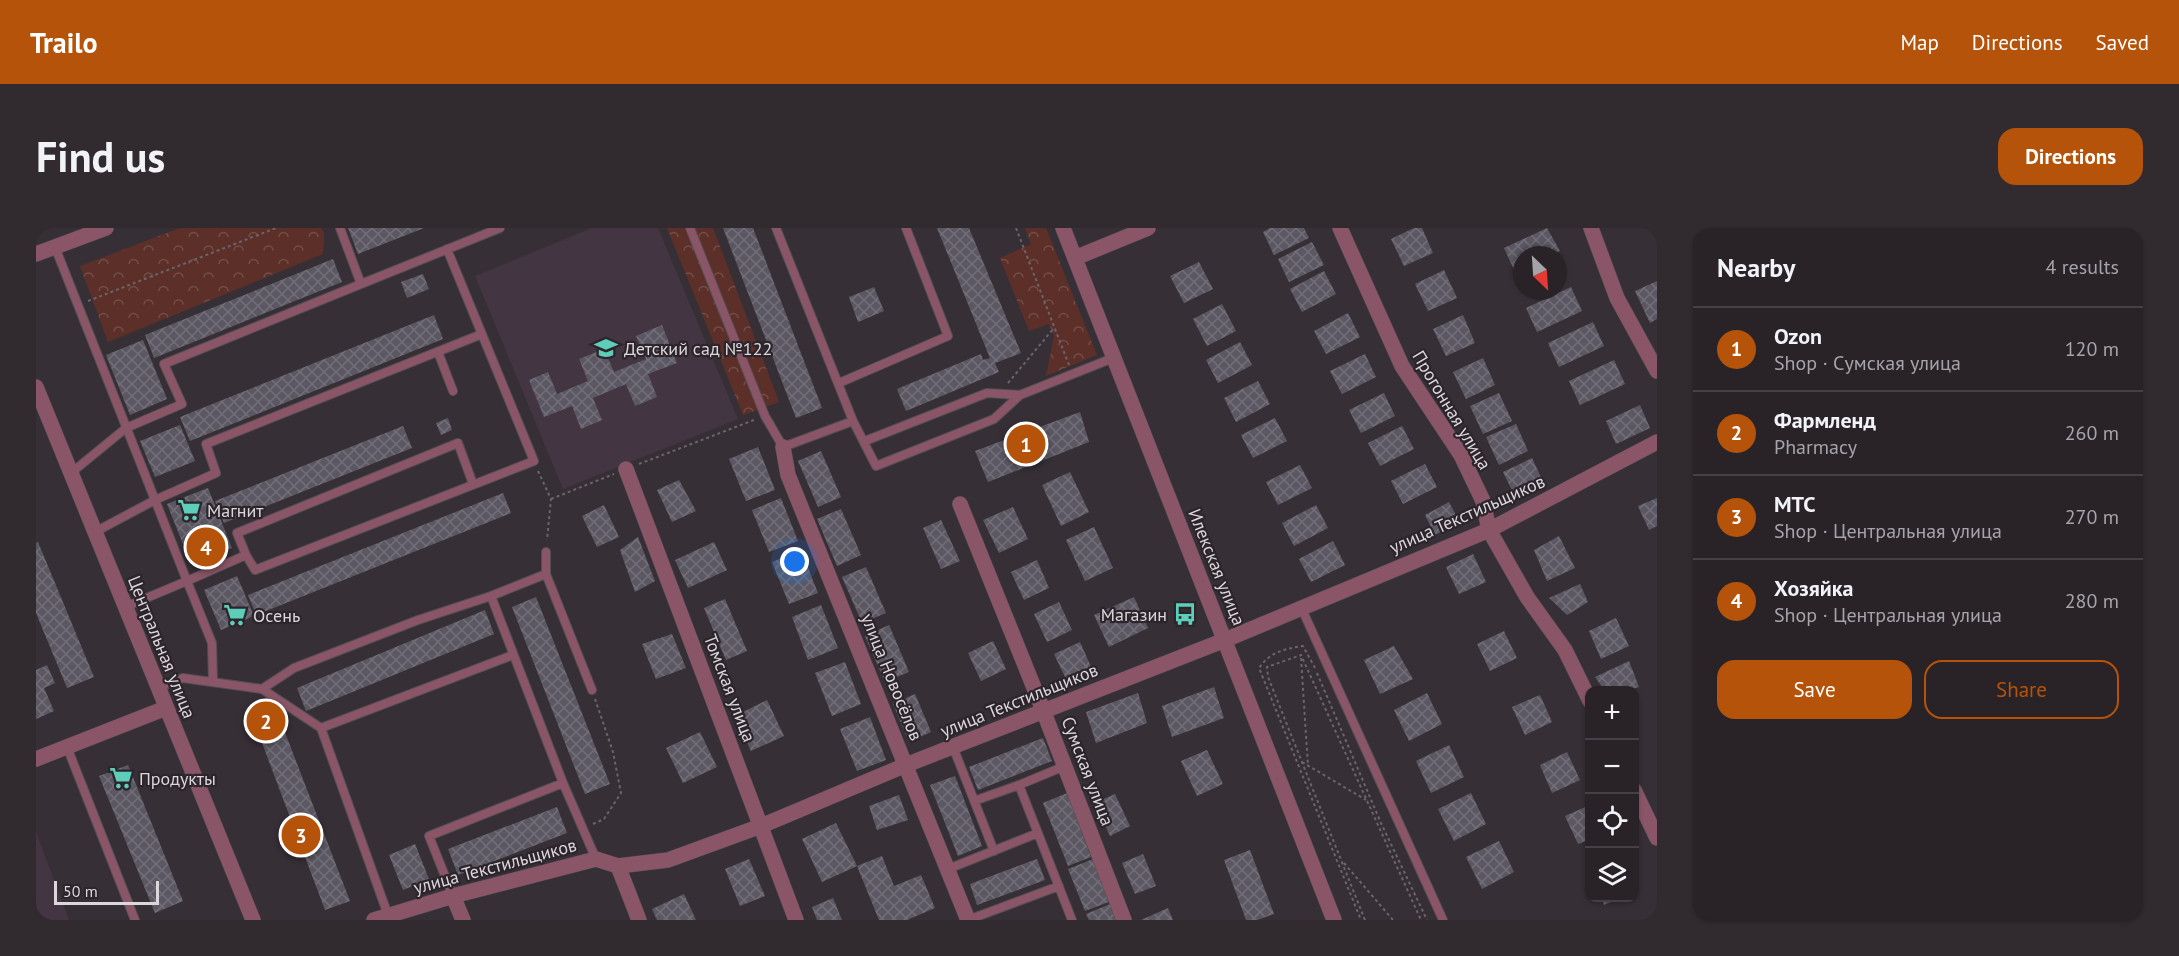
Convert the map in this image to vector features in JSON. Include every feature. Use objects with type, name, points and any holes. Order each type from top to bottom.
[{"type":"street","points":[[36,254],[106,228]]},
{"type":"street","name":"Илекская улица","points":[[1063,228],[1334,920]]},
{"type":"street","points":[[1075,258],[1148,228]]},
{"type":"street","name":"Прогонная улица","points":[[1340,228],[1402,366],[1461,455],[1483,501],[1489,530],[1527,597],[1565,650],[1585,691]]},
{"type":"street","points":[[1591,228],[1617,298],[1657,371]]},
{"type":"street","name":"Центральная улица","points":[[36,387],[253,920]]},
{"type":"street","name":"улица Текстильщиков","points":[[381,917],[596,859],[618,866],[668,860],[761,826],[906,765],[1225,640],[1489,530],[1657,442]]},
{"type":"street","name":"улица Новосёлов","points":[[783,447],[788,475],[968,920]]},
{"type":"street","name":"Томская улица","points":[[626,469],[796,920]]},
{"type":"street","name":"Сумская улица","points":[[960,504],[1124,920]]},
{"type":"street","points":[[36,759],[166,708]]},
{"type":"street","points":[[1637,794],[1657,838]]},
{"type":"street","points":[[618,866],[639,920]]},
{"type":"street","points":[[453,896],[463,920]]},
{"type":"lane","points":[[340,228],[361,284]]},
{"type":"lane","points":[[71,473],[126,428],[182,404],[164,364],[500,228]]},
{"type":"lane","points":[[690,228],[765,416],[783,447],[853,422]]},
{"type":"lane","points":[[776,228],[853,422],[865,441],[876,466],[994,419],[1020,395],[1113,358]]},
{"type":"lane","points":[[839,383],[948,336],[906,228]]},
{"type":"lane","points":[[55,247],[212,643],[213,681]]},
{"type":"lane","points":[[447,249],[534,461],[255,570],[237,533],[458,443],[473,484]]},
{"type":"lane","points":[[95,532],[155,500],[216,472],[206,444],[482,334]]},
{"type":"lane","points":[[438,351],[453,391]]},
{"type":"lane","points":[[865,441],[987,393],[1020,395]]},
{"type":"lane","points":[[546,552],[546,574],[592,690]]},
{"type":"lane","points":[[125,607],[246,555]]},
{"type":"lane","points":[[262,689],[304,664],[418,620],[490,597],[546,574]]},
{"type":"lane","points":[[490,597],[563,783],[596,859]]},
{"type":"lane","points":[[1301,607],[1443,920]]},
{"type":"lane","points":[[321,728],[513,655]]},
{"type":"lane","points":[[157,688],[183,678],[262,689],[321,728],[381,917]]},
{"type":"lane","points":[[67,747],[135,920]]},
{"type":"lane","points":[[953,747],[994,850]]},
{"type":"lane","points":[[974,801],[1065,766]]},
{"type":"lane","points":[[453,896],[429,836],[563,783]]},
{"type":"lane","points":[[1019,785],[1072,920]]},
{"type":"lane","points":[[948,869],[1038,833]]},
{"type":"lane","points":[[968,920],[1059,886]]},
{"type":"path","points":[[78,305],[276,228]]},
{"type":"path","points":[[1016,228],[1072,374]]},
{"type":"path","points":[[997,393],[1054,328]]},
{"type":"path","points":[[551,499],[765,416]]},
{"type":"path","points":[[534,461],[551,499],[546,552]]},
{"type":"path","points":[[1363,920],[1259,669],[1266,658],[1284,649],[1303,646],[1315,668],[1381,823],[1427,920]]},
{"type":"path","points":[[1301,655],[1267,667],[1268,677],[1363,920]]},
{"type":"path","points":[[1301,655],[1308,766]]},
{"type":"path","points":[[1301,655],[1421,920]]},
{"type":"path","points":[[582,829],[604,819],[621,793],[613,752],[592,690]]},
{"type":"path","points":[[1302,762],[1366,800]]},
{"type":"path","points":[[1341,860],[1393,920]]},
{"type":"shaded area","name":"Детский сад №122","points":[[592,228],[658,228],[738,419],[563,489],[475,276]]},
{"type":"shaded area","points":[[36,832],[69,920],[36,920]]},
{"type":"green space","points":[[180,228],[321,228],[324,233],[323,254],[108,342],[80,266]]},
{"type":"green space","points":[[667,228],[713,228],[779,402],[743,415]]},
{"type":"green space","points":[[1025,228],[1046,228],[1097,355],[1046,376],[1054,336],[1049,324],[1029,331],[1000,258],[1031,244]]},
{"type":"building","points":[[348,228],[424,228],[358,254]]},
{"type":"building","points":[[723,228],[753,228],[822,408],[796,418]]},
{"type":"building","points":[[937,228],[969,228],[1021,353],[995,363],[999,372],[906,411],[897,389],[981,354],[983,360],[990,358]]},
{"type":"building","points":[[1270,228],[1304,228],[1309,238],[1274,255],[1263,232]]},
{"type":"building","points":[[1414,228],[1422,228],[1433,253],[1404,266],[1391,239]]},
{"type":"building","points":[[1547,228],[1557,246],[1513,246],[1513,268],[1504,248]]},
{"type":"building","points":[[1312,242],[1324,265],[1289,282],[1278,259]]},
{"type":"building","points":[[333,259],[342,282],[154,358],[145,335]]},
{"type":"building","points":[[1199,262],[1213,289],[1184,303],[1170,276]]},
{"type":"building","points":[[1444,270],[1457,298],[1428,311],[1415,284]]},
{"type":"building","points":[[1324,271],[1336,294],[1302,312],[1290,289]]},
{"type":"building","points":[[423,274],[429,289],[407,298],[401,282]]},
{"type":"building","points":[[1657,281],[1657,319],[1650,323],[1635,291]]},
{"type":"building","points":[[874,287],[884,311],[858,322],[849,297]]},
{"type":"building","points":[[1571,287],[1582,311],[1537,332],[1526,308],[1543,300],[1567,300],[1567,289]]},
{"type":"building","points":[[1222,304],[1236,331],[1207,346],[1193,319]]},
{"type":"building","points":[[1348,313],[1360,337],[1326,354],[1314,331]]},
{"type":"building","points":[[434,315],[443,339],[190,441],[180,417]]},
{"type":"building","points":[[1463,315],[1475,343],[1446,356],[1433,329]]},
{"type":"building","points":[[1593,322],[1604,346],[1559,367],[1548,343]]},
{"type":"building","points":[[662,325],[677,363],[648,374],[657,397],[635,406],[626,384],[593,398],[602,420],[581,429],[572,406],[544,417],[529,380],[548,372],[557,394],[588,381],[579,359],[604,349],[614,372],[646,359],[636,336]]},
{"type":"building","points":[[143,340],[167,399],[130,415],[106,355]]},
{"type":"building","points":[[1240,342],[1252,365],[1218,383],[1206,360]]},
{"type":"building","points":[[1365,354],[1376,377],[1342,394],[1330,371]]},
{"type":"building","points":[[1483,358],[1495,385],[1466,399],[1453,372]]},
{"type":"building","points":[[1614,360],[1625,384],[1580,405],[1569,381]]},
{"type":"building","points":[[1258,381],[1270,404],[1236,422],[1224,398]]},
{"type":"building","points":[[1384,393],[1395,416],[1361,433],[1349,410]]},
{"type":"building","points":[[1499,393],[1512,421],[1483,434],[1470,406]]},
{"type":"building","points":[[1640,405],[1650,428],[1616,444],[1606,421]]},
{"type":"building","points":[[1080,412],[1089,442],[988,482],[975,451]]},
{"type":"building","points":[[448,418],[452,430],[441,435],[436,423]]},
{"type":"building","points":[[1275,418],[1287,441],[1253,458],[1241,435]]},
{"type":"building","points":[[1516,424],[1528,451],[1499,465],[1486,437]]},
{"type":"building","points":[[180,425],[195,461],[155,477],[140,441]]},
{"type":"building","points":[[403,426],[412,448],[224,523],[215,501]]},
{"type":"building","points":[[1402,426],[1414,449],[1380,466],[1368,443]]},
{"type":"building","points":[[758,447],[775,490],[746,501],[729,459]]},
{"type":"building","points":[[821,451],[841,497],[818,507],[798,461]]},
{"type":"building","points":[[1532,458],[1545,486],[1516,499],[1503,472]]},
{"type":"building","points":[[1425,464],[1437,487],[1403,504],[1391,481]]},
{"type":"building","points":[[1300,465],[1312,488],[1278,505],[1266,482]]},
{"type":"building","points":[[1070,472],[1089,512],[1061,526],[1042,485]]},
{"type":"building","points":[[679,480],[696,511],[672,522],[657,490]]},
{"type":"building","points":[[208,488],[232,548],[191,564],[167,504]]},
{"type":"building","points":[[503,493],[511,513],[256,615],[248,595]]},
{"type":"building","points":[[781,498],[798,541],[769,552],[752,510]]},
{"type":"building","points":[[1657,498],[1657,526],[1649,530],[1638,506]]},
{"type":"building","points":[[1449,502],[1460,523],[1435,535],[1425,515]]},
{"type":"building","points":[[604,505],[619,537],[597,547],[582,516]]},
{"type":"building","points":[[1316,505],[1328,528],[1294,546],[1282,523]]},
{"type":"building","points":[[1013,507],[1028,539],[999,553],[983,520]]},
{"type":"building","points":[[841,509],[861,555],[837,566],[817,519]]},
{"type":"building","points":[[941,520],[960,561],[941,569],[923,528]]},
{"type":"building","points":[[1094,527],[1113,568],[1085,581],[1066,540]]},
{"type":"building","points":[[1559,536],[1575,568],[1547,581],[1534,550]]},
{"type":"building","points":[[638,537],[655,581],[635,592],[620,550]]},
{"type":"building","points":[[1333,541],[1345,565],[1311,582],[1299,559]]},
{"type":"building","points":[[38,542],[94,677],[67,688],[36,613],[36,543]]},
{"type":"building","points":[[714,542],[727,570],[688,588],[675,560]]},
{"type":"building","points":[[801,550],[818,593],[789,604],[772,562]]},
{"type":"building","points":[[1473,554],[1486,582],[1459,594],[1446,567]]},
{"type":"building","points":[[1037,560],[1049,588],[1024,600],[1011,572]]},
{"type":"building","points":[[866,567],[886,613],[862,623],[842,577]]},
{"type":"building","points":[[237,576],[254,616],[221,630],[204,590]]},
{"type":"building","points":[[1580,584],[1588,602],[1567,615],[1549,598]]},
{"type":"building","points":[[536,597],[610,784],[585,794],[512,607]]},
{"type":"building","points":[[1134,597],[1148,628],[1109,647],[1094,615]]},
{"type":"building","points":[[725,599],[747,651],[726,660],[704,608]]},
{"type":"building","points":[[1059,602],[1072,630],[1047,642],[1034,614]]},
{"type":"building","points":[[821,605],[838,648],[808,660],[792,617]]},
{"type":"building","points":[[485,610],[494,634],[306,711],[297,688]]},
{"type":"building","points":[[1616,618],[1629,646],[1601,659],[1589,631]]},
{"type":"building","points":[[889,625],[909,672],[885,682],[865,636]]},
{"type":"building","points":[[1504,631],[1517,658],[1490,671],[1477,644]]},
{"type":"building","points":[[672,634],[686,668],[656,679],[642,644]]},
{"type":"building","points":[[993,641],[1006,669],[981,681],[968,653]]},
{"type":"building","points":[[1080,642],[1092,669],[1067,681],[1054,654]]},
{"type":"building","points":[[1394,646],[1413,679],[1380,694],[1364,660]]},
{"type":"building","points":[[1629,661],[1639,686],[1601,686],[1595,677]]},
{"type":"building","points":[[845,662],[861,704],[832,716],[815,673]]},
{"type":"building","points":[[47,665],[55,683],[44,688],[54,711],[36,719],[36,670]]},
{"type":"building","points":[[1214,687],[1224,718],[1172,737],[1162,706]]},
{"type":"building","points":[[1138,693],[1147,723],[1096,743],[1086,712]]},
{"type":"building","points":[[1427,693],[1442,724],[1409,741],[1394,710]]},
{"type":"building","points":[[915,694],[931,732],[909,742],[893,704]]},
{"type":"building","points":[[1540,695],[1552,722],[1525,735],[1512,707]]},
{"type":"building","points":[[767,700],[784,736],[751,751],[735,716]]},
{"type":"building","points":[[279,717],[350,901],[325,910],[256,727]]},
{"type":"building","points":[[870,717],[886,760],[857,771],[840,729]]},
{"type":"building","points":[[700,732],[717,767],[683,783],[666,748]]},
{"type":"building","points":[[1043,738],[1052,761],[978,790],[969,767]]},
{"type":"building","points":[[1449,745],[1464,777],[1431,793],[1416,761]]},
{"type":"building","points":[[1207,750],[1223,784],[1197,796],[1181,761]]},
{"type":"building","points":[[1567,752],[1580,780],[1552,793],[1540,765]]},
{"type":"building","points":[[128,765],[183,901],[155,913],[99,776]]},
{"type":"building","points":[[955,776],[982,846],[958,856],[930,785]]},
{"type":"building","points":[[1067,793],[1091,857],[1068,866],[1043,803]]},
{"type":"building","points":[[1471,793],[1486,824],[1454,841],[1438,809]]},
{"type":"building","points":[[1115,794],[1130,826],[1110,836],[1095,803]]},
{"type":"building","points":[[899,795],[908,820],[877,830],[869,806]]},
{"type":"building","points":[[557,807],[567,833],[458,875],[448,849]]},
{"type":"building","points":[[1585,807],[1585,841],[1578,844],[1565,816]]},
{"type":"building","points":[[836,823],[857,866],[822,882],[802,839]]},
{"type":"building","points":[[1499,841],[1514,872],[1482,889],[1466,857]]},
{"type":"building","points":[[415,844],[429,879],[403,890],[389,855]]},
{"type":"building","points":[[1250,850],[1274,914],[1257,920],[1246,920],[1224,860]]},
{"type":"building","points":[[1143,854],[1156,886],[1135,894],[1122,863]]},
{"type":"building","points":[[882,856],[894,886],[921,875],[935,908],[907,920],[879,920],[857,866]]},
{"type":"building","points":[[749,859],[765,896],[740,906],[725,869]]},
{"type":"building","points":[[1037,859],[1045,880],[977,905],[970,884]]},
{"type":"building","points":[[1093,859],[1109,902],[1085,911],[1068,869]]},
{"type":"building","points":[[684,894],[696,920],[657,920],[652,909]]},
{"type":"building","points":[[833,898],[842,920],[817,920],[812,907]]},
{"type":"building","points":[[1110,904],[1117,920],[1089,920],[1086,914]]},
{"type":"building","points":[[1168,908],[1173,920],[1141,920]]},
{"type":"place","name":"Детский сад №122","points":[[606,348]]},
{"type":"place","name":"Ozon","points":[[1026,444]]},
{"type":"place","name":"Магнит","points":[[189,510]]},
{"type":"place","name":"Хозяйка","points":[[206,547]]},
{"type":"place","name":"Магазин","points":[[1185,614]]},
{"type":"place","name":"Осень","points":[[235,615]]},
{"type":"place","name":"Фармленд","points":[[266,721]]},
{"type":"place","name":"Продукты","points":[[121,778]]},
{"type":"place","name":"МТС","points":[[301,835]]}]
